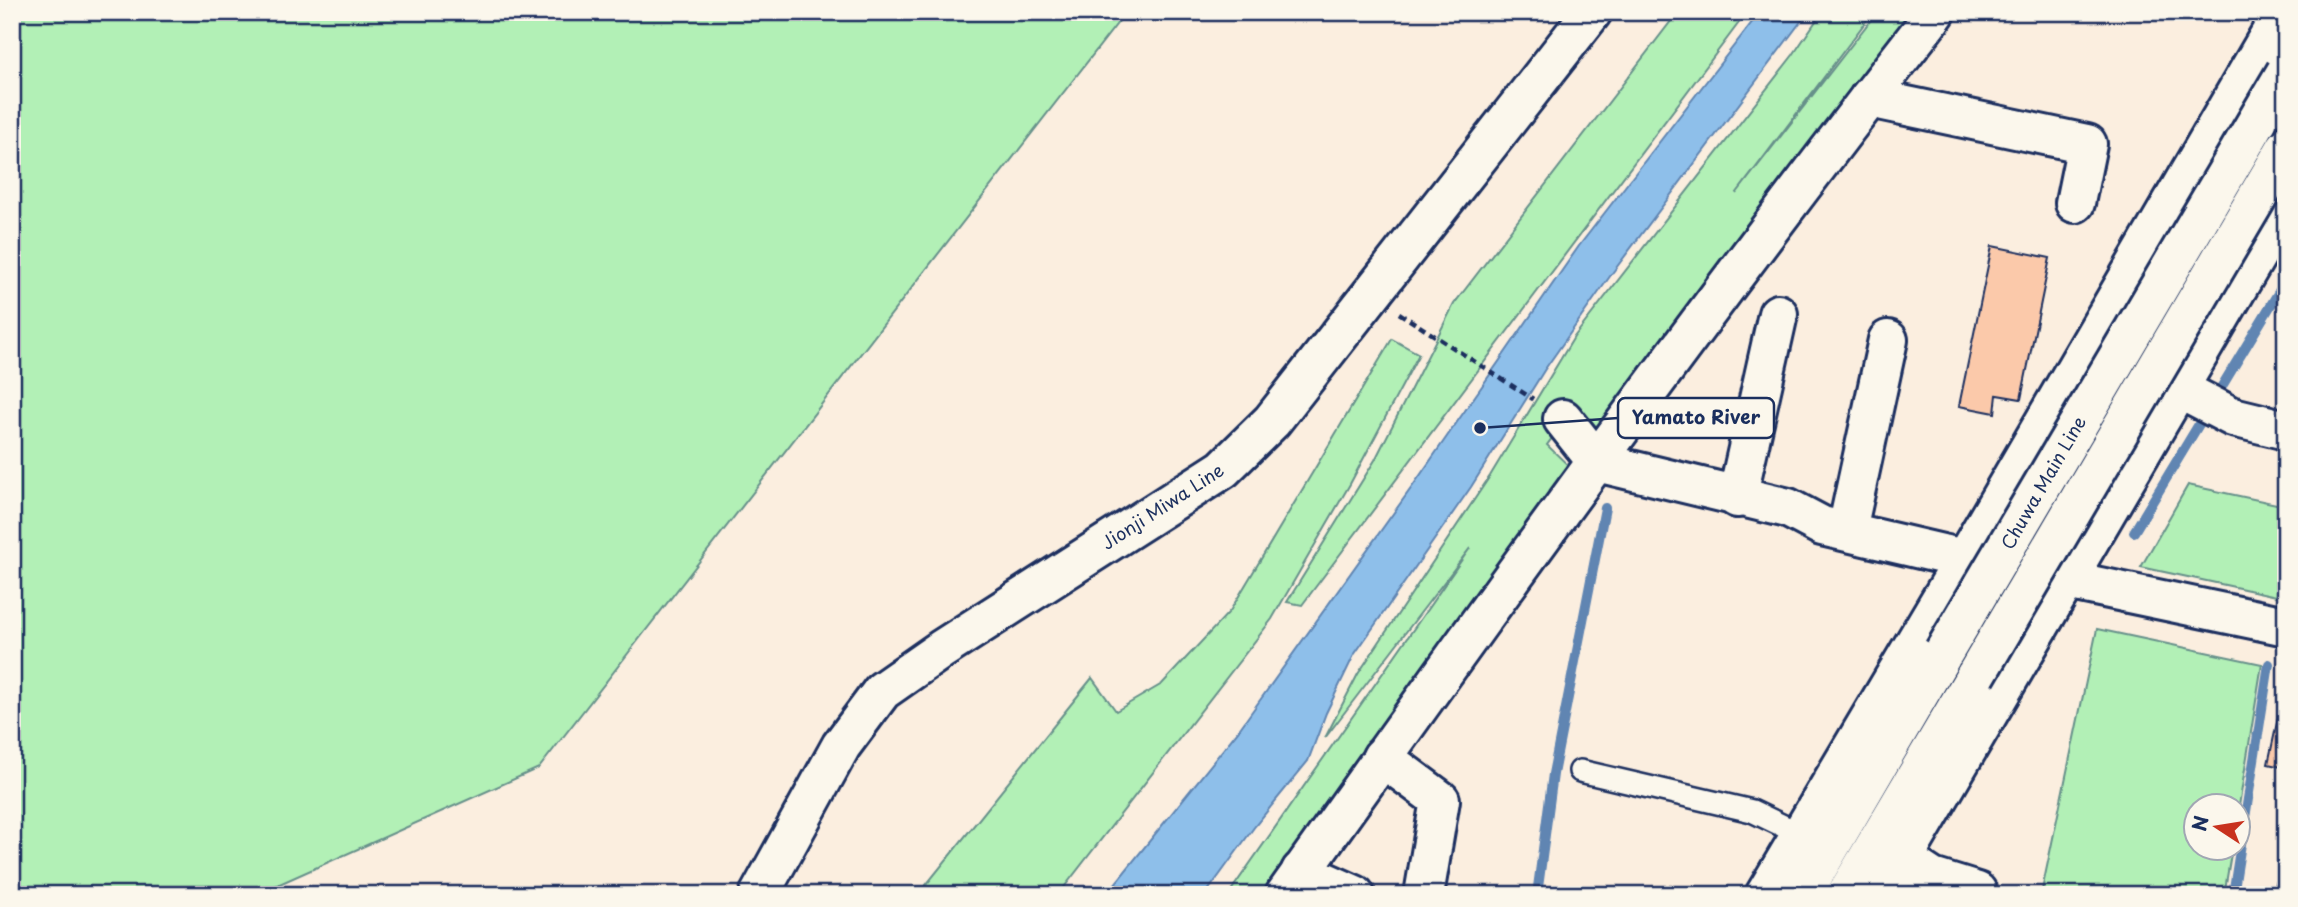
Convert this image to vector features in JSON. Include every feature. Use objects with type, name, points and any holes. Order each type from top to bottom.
[{"type":"street","name":"Jionji Miwa Line","points":[[759,895],[841,746],[882,691],[942,649],[1223,469],[1272,421],[1382,301],[1592,12]]},
{"type":"street","points":[[1355,895],[1293,883],[1597,462],[1936,12]]},
{"type":"street","points":[[1765,895],[2283,12]]},
{"type":"street","name":"Chuwa Main Line","points":[[1802,895],[2286,72]]},
{"type":"street","points":[[1869,98],[2087,144],[2074,204]]},
{"type":"street","points":[[1846,895],[2286,148]]},
{"type":"street","points":[[1882,895],[2064,580],[2179,390],[2276,243],[2286,205]]},
{"type":"street","points":[[1737,498],[1778,314]]},
{"type":"street","points":[[1847,530],[1888,340]]},
{"type":"street","points":[[2179,390],[2233,417],[2286,430]]},
{"type":"street","points":[[1563,419],[1597,462],[1737,498],[1788,508],[1822,526],[1964,559],[2286,626]]},
{"type":"street","points":[[1382,757],[1440,800],[1424,895]]},
{"type":"street","points":[[1903,859],[1932,878],[1977,892],[1977,895]]},
{"type":"lane","points":[[1580,771],[1752,811],[1800,834]]},
{"type":"path","points":[[1382,301],[1563,419]]},
{"type":"green space","points":[[12,12],[1126,12],[539,768],[255,895],[12,895]]},
{"type":"green space","points":[[1678,12],[1747,12],[1302,605],[1287,602],[1375,460],[1454,304]]},
{"type":"green space","points":[[1822,12],[1873,12],[1736,194],[1877,12],[1927,12],[1589,456],[1566,419],[1547,445],[1576,473],[1263,895],[1228,895],[1470,548],[1325,738],[1358,674],[1490,476],[1574,337],[1793,55]]},
{"type":"green space","points":[[1392,339],[1419,354],[1350,484],[1272,619],[1058,895],[918,895],[1092,678],[1116,711],[1162,684],[1230,611]]},
{"type":"green space","points":[[2188,485],[2286,506],[2286,598],[2141,567]]},
{"type":"green space","points":[[2097,629],[2262,664],[2241,792],[2182,792],[2182,862],[2230,862],[2224,895],[2041,895]]},
{"type":"water","points":[[1760,12],[1808,12],[1613,272],[1545,369],[1471,487],[1354,655],[1326,713],[1308,761],[1255,826],[1205,895],[1106,895],[1238,731],[1579,246]]},
{"type":"building","points":[[1992,246],[2050,258],[2021,399],[1997,395],[1995,413],[1959,406]]},
{"type":"building","points":[[2286,681],[2286,768],[2268,764]]},
{"type":"building","points":[[2286,837],[2286,895],[2274,895]]},
{"type":"waterway","points":[[2134,532],[2286,280]]},
{"type":"waterway","points":[[1537,895],[1553,774],[1605,508]]},
{"type":"waterway","points":[[2233,895],[2269,664]]},
{"type":"place","name":"Yamato River","points":[[1480,428]]}]
